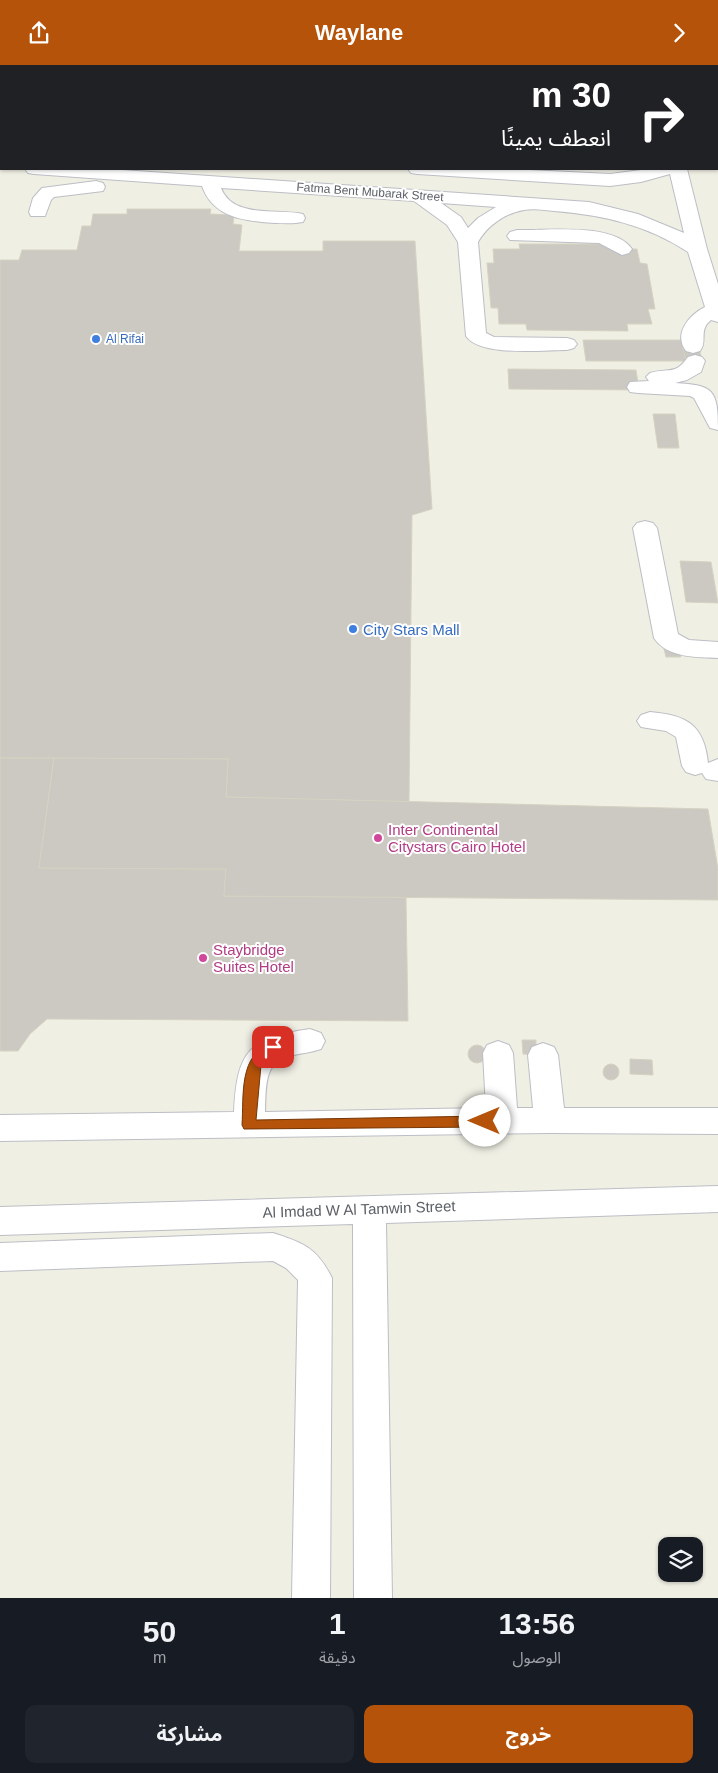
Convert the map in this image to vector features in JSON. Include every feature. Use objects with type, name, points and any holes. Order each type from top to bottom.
[{"type":"street","name":"Fatma Bent Mubarak Street","points":[[50,170],[570,206],[608,211],[642,220],[673,233],[697,249]]},
{"type":"street","name":"Fatma Bent Mubarak Street","points":[[435,170],[610,180],[641,177],[665,170]]},
{"type":"street","points":[[678,170],[697,249],[717,313],[700,319],[694,324],[692,331],[694,368],[680,376],[637,382],[694,390],[702,394],[718,423]]},
{"type":"street","points":[[38,212],[42,198],[49,192],[130,185],[159,177]]},
{"type":"street","points":[[210,181],[214,194],[222,205],[232,212],[241,214],[296,214]]},
{"type":"street","points":[[417,195],[454,221],[468,241],[476,336],[490,343],[567,344]]},
{"type":"street","points":[[468,241],[482,223],[510,208],[531,203],[539,236]]},
{"type":"street","points":[[570,206],[576,236]]},
{"type":"street","points":[[517,236],[576,236],[611,239],[622,249]]},
{"type":"street","points":[[645,528],[666,638],[684,648],[718,650]]},
{"type":"street","points":[[650,721],[663,721],[686,731],[709,769]]},
{"type":"street","points":[[249,1125],[252,1072],[255,1062],[273,1047],[286,1043],[310,1041]]},
{"type":"street","points":[[498,1053],[502,1121]]},
{"type":"street","points":[[543,1055],[550,1120]]},
{"type":"street","points":[[0,1128],[550,1120],[718,1121]]},
{"type":"street","name":"Al Imdad W Al Tamwin Street","points":[[0,1221],[718,1199]]},
{"type":"street","points":[[369,1209],[373,1598]]},
{"type":"street","points":[[0,1257],[274,1247],[300,1257],[310,1267],[315,1278],[311,1598]]},
{"type":"building","points":[[127,209],[211,209],[210,214],[234,215],[233,224],[242,225],[239,251],[323,251],[323,241],[415,241],[432,509],[412,515],[409,802],[226,797],[228,759],[0,758],[0,260],[19,260],[22,250],[77,250],[82,226],[91,226],[93,214],[127,214]]},
{"type":"building","points":[[519,244],[611,244],[612,249],[637,249],[640,263],[647,264],[655,309],[648,309],[652,324],[627,324],[628,331],[527,330],[526,324],[499,324],[498,308],[491,308],[487,263],[494,263],[493,249],[520,249]]},
{"type":"building","points":[[583,340],[681,340],[686,361],[586,361]]},
{"type":"building","points":[[681,342],[688,342],[699,347],[702,361],[686,361]]},
{"type":"building","points":[[508,369],[636,370],[639,390],[509,389]]},
{"type":"building","points":[[653,414],[675,414],[679,448],[658,448]]},
{"type":"building","points":[[680,561],[711,562],[718,603],[686,602]]},
{"type":"building","points":[[664,649],[679,649],[681,657],[666,657]]},
{"type":"building","name":"Staybridge Suites Hotel","points":[[0,758],[54,758],[39,868],[226,869],[224,896],[406,897],[408,1021],[47,1019],[30,1034],[18,1051],[0,1051]]},
{"type":"building","name":"Inter Continental Citystars Cairo Hotel","points":[[54,758],[228,759],[226,797],[708,809],[718,869],[718,900],[224,896],[226,869],[39,868]]},
{"type":"building","points":[[522,1040],[536,1040],[536,1055],[523,1054]]},
{"type":"building","points":[[477,1045],[483,1048],[486,1054],[483,1060],[477,1063],[471,1060],[468,1054],[471,1048]]},
{"type":"building","points":[[630,1059],[652,1060],[653,1075],[630,1074]]},
{"type":"building","points":[[611,1064],[619,1072],[611,1080],[603,1072]]},
{"type":"place","name":"Al Rifai","points":[[96,339]]},
{"type":"place","name":"City Stars Mall","points":[[353,629]]},
{"type":"place","name":"Inter Continental Citystars Cairo Hotel","points":[[378,838]]},
{"type":"place","name":"Staybridge Suites Hotel","points":[[203,958]]},
{"type":"route","points":[[273,1047],[255,1062],[252,1072],[249,1125],[485,1121]]}]
